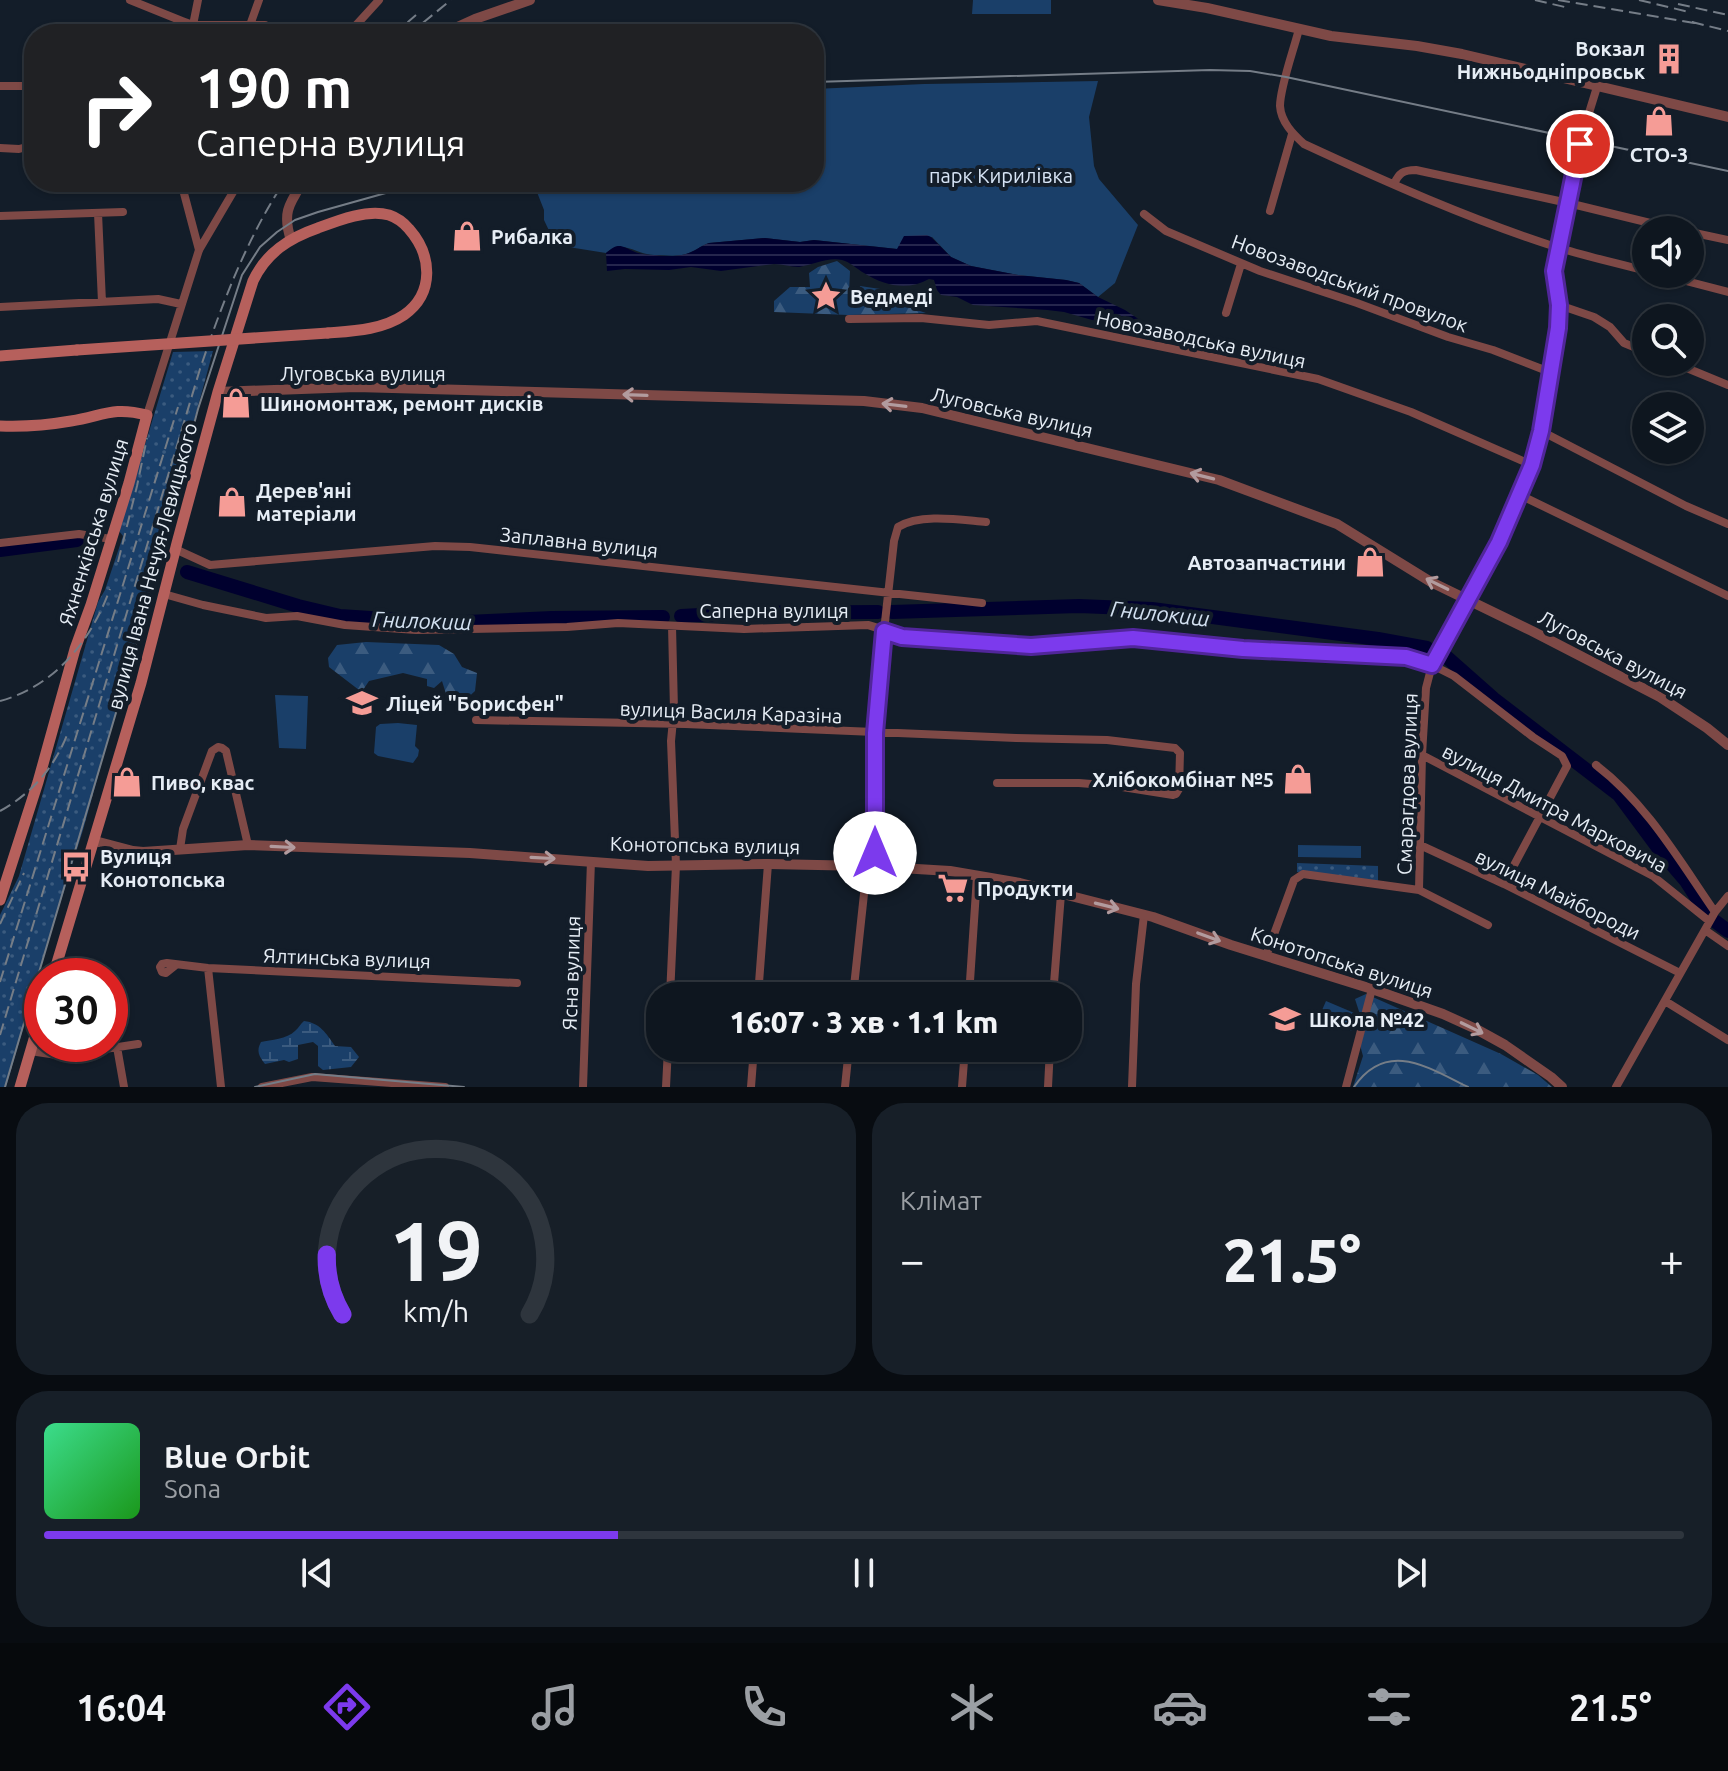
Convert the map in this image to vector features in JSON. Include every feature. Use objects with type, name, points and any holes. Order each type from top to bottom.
[{"type":"main road","name":"вулиця Івана Нечуя-Левицького","points":[[0,356],[77,350],[328,333],[375,327],[396,320],[411,310],[426,284],[427,264],[422,247],[412,232],[399,219],[378,214],[342,219],[310,230],[267,258],[259,269],[253,281],[218,392],[141,683],[59,958]]},
{"type":"main road","points":[[0,426],[60,423],[115,411],[147,415]]},
{"type":"main road","name":"Яхненківська вулиця","points":[[0,900],[38,782],[75,649],[129,483],[147,415]]},
{"type":"main road","points":[[20,1087],[27,1062]]},
{"type":"street","points":[[130,0],[190,24]]},
{"type":"street","points":[[193,24],[198,0]]},
{"type":"street","points":[[250,24],[259,0]]},
{"type":"street","points":[[357,24],[379,0]]},
{"type":"street","points":[[464,24],[530,0]]},
{"type":"street","points":[[1158,0],[1331,36],[1440,50],[1728,117]]},
{"type":"street","points":[[1299,29],[1280,106],[1292,134],[1304,144],[1488,224],[1559,248],[1632,267]]},
{"type":"street","points":[[0,86],[24,86]]},
{"type":"street","name":"Смарагдова вулиця","points":[[1419,890],[1426,688],[1432,665],[1499,542],[1532,465],[1541,431],[1558,328],[1559,305],[1554,271],[1580,142],[1597,87]]},
{"type":"street","points":[[1270,211],[1292,134]]},
{"type":"street","points":[[0,148],[24,148]]},
{"type":"street","points":[[1394,184],[1398,175],[1405,170],[1416,170],[1632,219]]},
{"type":"street","points":[[184,192],[199,250]]},
{"type":"street","name":"Яхненківська вулиця","points":[[147,415],[199,250],[233,192]]},
{"type":"street","points":[[291,240],[286,221],[287,209],[297,192]]},
{"type":"street","points":[[0,216],[123,212]]},
{"type":"street","points":[[98,213],[102,302]]},
{"type":"street","name":"Новозаводський провулок","points":[[1144,214],[1166,231],[1241,264],[1542,369],[1551,367]]},
{"type":"street","points":[[1704,235],[1728,240]]},
{"type":"street","points":[[1226,313],[1241,264]]},
{"type":"street","points":[[1704,286],[1728,292]]},
{"type":"street","points":[[0,307],[158,299],[181,304]]},
{"type":"street","points":[[1559,305],[1594,317],[1632,346]]},
{"type":"street","name":"Новозаводська вулиця","points":[[849,319],[921,318],[989,325],[1037,321],[1318,379],[1411,412],[1532,465]]},
{"type":"street","points":[[1704,375],[1728,385]]},
{"type":"street","name":"Луговська вулиця","points":[[218,392],[356,387],[864,401],[922,408],[1219,480],[1337,524],[1431,582],[1660,697],[1689,714],[1728,745]]},
{"type":"street","points":[[1541,431],[1686,506],[1728,524]]},
{"type":"street","points":[[1520,495],[1728,596]]},
{"type":"street","points":[[855,982],[867,866],[875,853],[875,733],[894,541],[898,527],[915,520],[986,522]]},
{"type":"street","points":[[0,543],[79,534],[111,539]]},
{"type":"street","name":"Заплавна вулиця","points":[[175,549],[210,565],[435,546],[470,547],[982,603]]},
{"type":"street","name":"Саперна вулиця","points":[[164,594],[266,618],[297,616],[345,625],[416,630],[618,623],[744,629],[868,625],[902,637],[1031,646],[1133,638],[1243,649],[1406,657],[1454,676],[1564,759],[1567,766],[1541,817]]},
{"type":"street","points":[[671,982],[676,865],[671,741],[674,710],[672,626]]},
{"type":"street","name":"вулиця Василя Каразіна","points":[[476,720],[1107,740],[1177,749],[1180,756],[1179,789],[1173,795],[1091,784],[997,783]]},
{"type":"street","points":[[180,849],[183,829],[212,751],[218,747],[226,751],[248,845]]},
{"type":"street","name":"вулиця Дмитра Марковича","points":[[1422,755],[1653,876],[1707,925]]},
{"type":"street","points":[[1596,765],[1634,798],[1715,912]]},
{"type":"street","points":[[1504,884],[1541,817]]},
{"type":"street","name":"Конотопська вулиця","points":[[95,841],[133,851],[248,845],[470,853],[638,865],[768,864],[950,871],[1020,883],[1144,915],[1443,1014],[1505,1045],[1562,1087]]},
{"type":"street","name":"вулиця Майбороди","points":[[1420,845],[1680,973]]},
{"type":"street","name":"Ясна вулиця","points":[[583,1087],[591,861]]},
{"type":"street","points":[[759,982],[768,864]]},
{"type":"street","points":[[1266,956],[1294,880],[1303,874],[1419,890],[1488,925]]},
{"type":"street","points":[[970,982],[977,876]]},
{"type":"street","points":[[1054,982],[1061,894]]},
{"type":"street","points":[[1616,1087],[1707,925],[1728,896]]},
{"type":"street","points":[[1132,1087],[1136,984],[1144,915]]},
{"type":"street","points":[[1707,925],[1728,946]]},
{"type":"street","name":"Ялтинська вулиця","points":[[176,965],[517,983]]},
{"type":"street","points":[[208,968],[221,1087]]},
{"type":"street","points":[[1346,1087],[1372,989]]},
{"type":"street","points":[[1665,1001],[1728,1040]]},
{"type":"street","points":[[128,1045],[138,1044]]},
{"type":"street","points":[[120,1062],[124,1087]]},
{"type":"street","points":[[666,1087],[667,1062]]},
{"type":"street","points":[[751,1087],[753,1062]]},
{"type":"street","points":[[845,1087],[848,1062]]},
{"type":"street","points":[[962,1087],[964,1062]]},
{"type":"street","points":[[1048,1087],[1049,1062]]},
{"type":"street","points":[[262,1087],[312,1077],[445,1087]]},
{"type":"green space","points":[[973,0],[1051,0],[1051,14],[972,14]]},
{"type":"green space","name":"парк Кирилівка","points":[[1098,81],[1089,117],[1094,166],[1099,179],[1138,225],[1115,283],[1098,297],[1079,283],[971,266],[951,257],[932,237],[897,249],[765,238],[709,243],[689,253],[674,256],[647,254],[624,247],[606,253],[562,246],[552,237],[544,220],[544,210],[537,192],[824,192],[824,89]]},
{"type":"green space","points":[[837,261],[850,271],[849,295],[852,298],[859,292],[860,286],[887,290],[908,307],[926,313],[848,315],[774,312],[774,301],[790,287],[810,287],[809,273]]},
{"type":"green space","points":[[213,351],[83,830],[44,958],[24,958],[24,1025],[6,1087],[0,1087],[0,915],[19,876],[98,602],[123,536],[119,531],[173,352]]},
{"type":"green space","points":[[366,642],[439,645],[454,654],[462,667],[477,673],[475,691],[462,703],[447,697],[442,681],[434,688],[427,686],[427,679],[403,673],[369,681],[363,690],[359,690],[329,667],[328,658],[337,645]]},
{"type":"green space","points":[[275,695],[308,696],[306,749],[279,748]]},
{"type":"green space","points":[[398,723],[417,725],[415,746],[419,750],[413,763],[374,753],[376,727]]},
{"type":"green space","points":[[1298,845],[1361,846],[1361,858],[1298,857]]},
{"type":"green space","points":[[1297,863],[1378,866],[1378,881],[1297,872]]},
{"type":"green space","points":[[1366,994],[1501,1054],[1538,1075],[1552,1087],[1353,1087],[1363,1056],[1360,1045],[1365,1030],[1355,999]]},
{"type":"green space","points":[[1326,1001],[1359,1015],[1352,1031],[1319,1017]]},
{"type":"green space","points":[[304,1021],[318,1026],[335,1046],[351,1047],[359,1057],[351,1067],[323,1070],[318,1066],[318,1046],[313,1042],[298,1045],[298,1059],[265,1064],[259,1053],[261,1042],[288,1036]]},
{"type":"shaded area","points":[[927,235],[951,257],[971,266],[1079,283],[1098,297],[1125,310],[1143,325],[1124,326],[1047,310],[973,305],[957,297],[941,295],[934,280],[904,286],[888,284],[848,262],[836,259],[799,267],[774,264],[721,271],[691,267],[607,271],[606,253],[617,246],[644,254],[674,256],[689,253],[709,243],[765,238],[897,249],[904,236]]},
{"type":"waterway","name":"Гнилокиш","points":[[0,550],[77,540]]},
{"type":"waterway","name":"Гнилокиш","points":[[187,572],[340,616],[445,623],[663,617]]},
{"type":"waterway","name":"Гнилокиш","points":[[892,612],[1079,606],[1152,609],[1427,648]]},
{"type":"waterway","name":"Гнилокиш","points":[[681,616],[878,612]]},
{"type":"waterway","name":"Гнилокиш","points":[[1442,653],[1494,699],[1619,795],[1704,909]]},
{"type":"waterway","name":"Гнилокиш","points":[[1716,922],[1728,931]]},
{"type":"tram line","points":[[824,82],[1250,71],[1728,171]]},
{"type":"tram line","points":[[5,1087],[134,652],[198,409],[242,275],[260,247],[295,220],[389,192]]},
{"type":"tram line","points":[[1354,1087],[1367,1072],[1380,1064],[1394,1061],[1423,1066],[1468,1087]]},
{"type":"tram line","points":[[255,1087],[315,1074],[464,1087]]},
{"type":"railway","points":[[421,24],[451,0]]},
{"type":"railway","points":[[1535,0],[1569,8]]},
{"type":"railway","points":[[1558,0],[1700,24]]},
{"type":"railway","points":[[1639,0],[1689,12]]},
{"type":"railway","points":[[1678,4],[1728,15]]},
{"type":"railway","points":[[406,24],[416,15]]},
{"type":"railway","points":[[1692,22],[1728,31]]},
{"type":"railway","points":[[0,1035],[200,369],[236,273],[278,192]]},
{"type":"railway","points":[[0,982],[178,407]]},
{"type":"railway","points":[[118,562],[147,438]]},
{"type":"railway","points":[[0,701],[38,684],[68,659],[93,626],[110,589]]},
{"type":"railway","points":[[0,811],[22,797],[40,779],[67,735]]},
{"type":"railway","points":[[0,924],[24,873]]},
{"type":"place","name":"Вокзал Нижньодніпровськ","points":[[1669,59]]},
{"type":"place","name":"СТО-3","points":[[1659,121]]},
{"type":"place","name":"Рибалка","points":[[467,236]]},
{"type":"place","name":"Ведмеді","points":[[826,296]]},
{"type":"place","name":"Шиномонтаж, ремонт дисків","points":[[236,403]]},
{"type":"place","name":"Дерев'янi матерiали","points":[[232,502]]},
{"type":"place","name":"Автозапчастини","points":[[1370,562]]},
{"type":"place","name":"Ліцей \"Борисфен\"","points":[[362,703]]},
{"type":"place","name":"Хлібокомбінат №5","points":[[1298,779]]},
{"type":"place","name":"Пиво, квас","points":[[127,782]]},
{"type":"place","name":"Вулиця Конотопська","points":[[76,867]]},
{"type":"place","name":"Продукти","points":[[953,888]]},
{"type":"place","name":"Школа №42","points":[[1285,1019]]},
{"type":"route","points":[[875,853],[875,733],[884,631],[902,637],[1031,646],[1133,638],[1243,649],[1406,657],[1432,665],[1499,542],[1532,465],[1541,431],[1558,328],[1559,305],[1554,271],[1580,144]]}]
